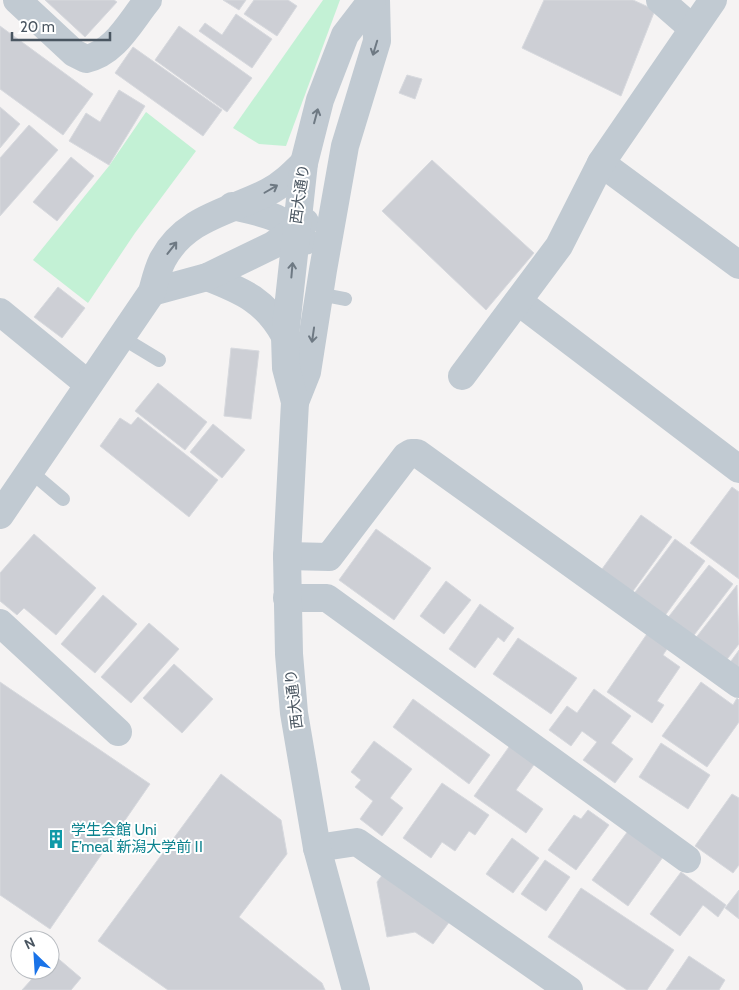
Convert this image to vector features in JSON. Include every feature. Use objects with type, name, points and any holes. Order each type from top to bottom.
[{"type":"street","points":[[17,0],[74,53],[86,59],[99,56],[110,49],[148,0]]},
{"type":"street","name":"西大通り","points":[[356,990],[317,848],[294,713],[287,598],[287,556],[294,402],[286,368],[286,336],[304,163],[320,100],[345,34],[372,0]]},
{"type":"street","name":"西大通り","points":[[294,402],[307,372],[345,146],[377,41],[376,0]]},
{"type":"street","points":[[660,0],[692,28]]},
{"type":"street","points":[[462,376],[482,341],[519,302],[559,246],[601,163],[712,0]]},
{"type":"street","points":[[0,515],[152,292],[163,259],[184,232],[207,216],[268,192],[288,179],[304,163]]},
{"type":"street","points":[[601,163],[739,265]]},
{"type":"street","points":[[152,292],[208,277],[273,245],[318,212],[336,191]]},
{"type":"street","points":[[232,206],[280,218],[296,229],[312,249],[321,282]]},
{"type":"street","points":[[208,277],[245,292],[267,309],[286,336]]},
{"type":"street","points":[[519,302],[739,469]]},
{"type":"street","points":[[0,312],[88,384]]},
{"type":"street","points":[[287,556],[330,557],[406,456],[411,452],[417,453],[739,684]]},
{"type":"street","points":[[287,598],[327,598],[687,859]]},
{"type":"street","points":[[0,623],[118,732]]},
{"type":"street","points":[[317,848],[357,842],[569,990]]},
{"type":"lane","points":[[321,282],[345,299]]},
{"type":"lane","points":[[121,337],[159,360]]},
{"type":"lane","points":[[30,471],[63,499]]},
{"type":"green space","points":[[323,0],[340,0],[286,146],[259,144],[233,128]]},
{"type":"green space","points":[[146,112],[196,151],[135,233],[88,303],[33,260],[109,166]]},
{"type":"building","points":[[45,0],[114,0],[117,2],[85,37]]},
{"type":"building","points":[[223,0],[246,0],[239,10]]},
{"type":"building","points":[[254,0],[288,0],[297,6],[277,36],[244,14]]},
{"type":"building","points":[[544,0],[633,0],[655,10],[621,96],[522,48]]},
{"type":"building","points":[[236,14],[272,39],[252,68],[199,31],[205,23],[222,35]]},
{"type":"building","points":[[0,26],[93,94],[63,135],[0,89]]},
{"type":"building","points":[[179,26],[252,78],[227,112],[155,60]]},
{"type":"building","points":[[133,47],[222,110],[203,136],[115,73]]},
{"type":"building","points":[[407,75],[422,79],[415,99],[399,93]]},
{"type":"building","points":[[119,90],[145,106],[109,165],[69,141],[86,113],[100,122]]},
{"type":"building","points":[[0,107],[20,124],[0,148]]},
{"type":"building","points":[[29,125],[58,150],[0,216],[0,158]]},
{"type":"building","points":[[71,157],[94,176],[57,221],[33,202]]},
{"type":"building","points":[[432,160],[534,253],[486,310],[382,211]]},
{"type":"building","points":[[58,287],[85,308],[62,338],[34,317]]},
{"type":"building","points":[[231,348],[259,351],[251,419],[224,416]]},
{"type":"building","points":[[158,383],[207,422],[185,450],[135,411]]},
{"type":"building","points":[[138,417],[218,480],[189,517],[100,446],[120,418],[131,425]]},
{"type":"building","points":[[213,424],[245,450],[222,478],[190,452]]},
{"type":"building","points":[[732,487],[739,492],[739,579],[690,543]]},
{"type":"building","points":[[641,515],[672,537],[628,598],[597,576]]},
{"type":"building","points":[[376,529],[431,568],[394,620],[339,580]]},
{"type":"building","points":[[34,534],[96,588],[56,635],[24,608],[17,615],[0,601],[0,573]]},
{"type":"building","points":[[675,539],[705,561],[661,621],[630,599]]},
{"type":"building","points":[[709,565],[733,584],[688,643],[663,624]]},
{"type":"building","points":[[446,581],[471,600],[444,634],[420,616]]},
{"type":"building","points":[[737,585],[739,644],[721,667],[691,644]]},
{"type":"building","points":[[103,595],[137,624],[95,673],[61,644]]},
{"type":"building","points":[[480,604],[514,628],[504,642],[498,637],[475,668],[449,649]]},
{"type":"building","points":[[149,623],[179,649],[131,703],[101,677]]},
{"type":"building","points":[[649,631],[669,646],[663,655],[680,667],[657,701],[664,705],[652,723],[607,692]]},
{"type":"building","points":[[518,638],[577,678],[551,714],[493,674]]},
{"type":"building","points":[[739,650],[739,678],[726,668]]},
{"type":"building","points":[[174,664],[213,699],[182,733],[143,698]]},
{"type":"building","name":"学生会館 Uni E’meal 新潟大学前Ⅱ","points":[[0,682],[150,784],[50,929],[0,895]]},
{"type":"building","points":[[701,682],[733,705],[737,698],[739,700],[739,722],[707,767],[662,736]]},
{"type":"building","points":[[594,689],[631,716],[611,743],[633,759],[615,783],[583,760],[597,742],[582,731],[571,746],[549,730],[567,706],[577,713]]},
{"type":"building","points":[[413,699],[490,755],[469,784],[393,727]]},
{"type":"building","points":[[374,741],[412,769],[390,798],[403,808],[382,836],[360,819],[373,801],[355,787],[361,780],[351,772]]},
{"type":"building","points":[[661,743],[710,775],[688,809],[639,777]]},
{"type":"building","points":[[511,744],[536,762],[516,790],[543,809],[526,833],[474,796]]},
{"type":"building","points":[[221,774],[281,820],[287,854],[239,917],[322,983],[325,990],[168,990],[98,941]]},
{"type":"building","points":[[442,783],[489,815],[475,835],[469,831],[455,851],[442,842],[431,858],[403,838]]},
{"type":"building","points":[[732,794],[739,798],[739,865],[733,873],[695,846]]},
{"type":"building","points":[[588,810],[609,825],[576,870],[548,850],[574,815],[581,819]]},
{"type":"building","points":[[628,831],[663,857],[628,906],[592,880]]},
{"type":"building","points":[[512,838],[539,858],[513,893],[486,874]]},
{"type":"building","points":[[545,860],[570,877],[546,911],[521,894]]},
{"type":"building","points":[[681,872],[726,905],[718,917],[703,905],[680,936],[650,914]]},
{"type":"building","points":[[383,874],[450,921],[433,944],[415,932],[387,937],[377,882]]},
{"type":"building","points":[[581,888],[674,950],[647,990],[627,990],[548,937]]},
{"type":"building","points":[[739,890],[739,919],[725,908]]},
{"type":"building","points":[[689,956],[725,980],[719,990],[666,990]]},
{"type":"building","points":[[60,960],[81,978],[71,990],[22,990],[31,980],[60,980]]},
{"type":"place","name":"学生会館 Uni E’meal 新潟大学前Ⅱ","points":[[56,839]]}]
